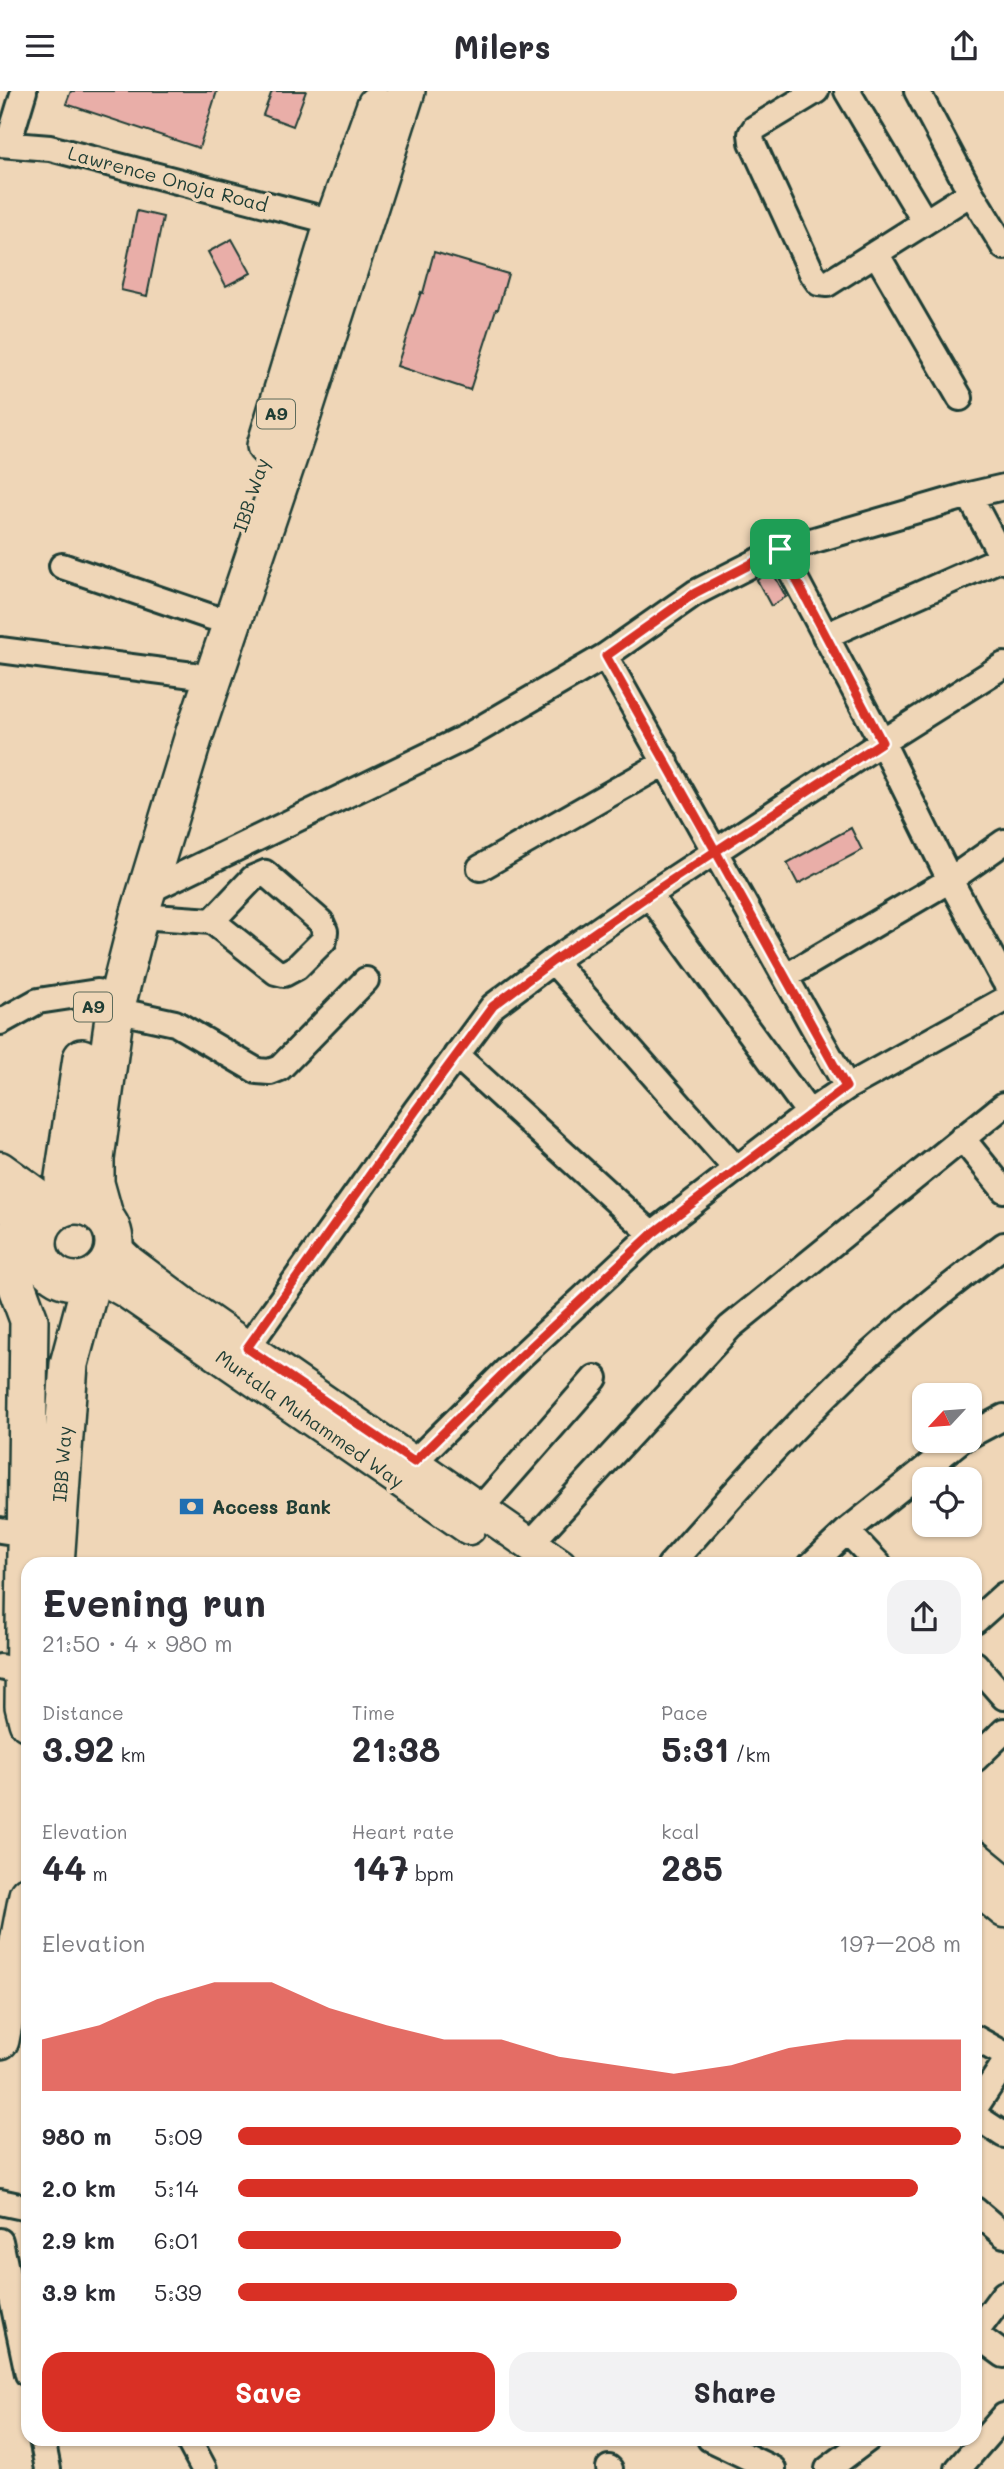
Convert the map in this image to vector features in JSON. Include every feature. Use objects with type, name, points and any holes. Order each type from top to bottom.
[{"type":"highway","name":"IBB Way","points":[[183,735],[192,675],[255,484],[334,222],[392,95]]},
{"type":"highway","name":"A9","points":[[102,1255],[95,1159],[113,921],[154,823],[183,735],[296,434],[392,95]]},
{"type":"highway","name":"A9","points":[[61,1208],[83,1049],[106,1001],[142,904],[154,823]]},
{"type":"highway","points":[[79,1205],[89,1208],[102,1255],[79,1281],[66,1280],[46,1260],[39,1232],[45,1220],[61,1208],[79,1205]]},
{"type":"highway","points":[[0,1241],[29,1320],[13,1532],[12,1670],[21,1697]]},
{"type":"highway","name":"IBB Way","points":[[56,1557],[69,1364],[102,1255]]},
{"type":"highway","name":"IBB Way","points":[[46,1260],[69,1364]]},
{"type":"highway","points":[[0,2040],[21,1931]]},
{"type":"main road","points":[[0,1168],[61,1208]]},
{"type":"main road","points":[[0,1198],[20,1219],[46,1260]]},
{"type":"main road","name":"Murtala Muhammed Way","points":[[102,1255],[156,1284],[414,1462],[480,1509],[526,1555]]},
{"type":"main road","name":"Murtala Muhammed Way","points":[[102,1255],[127,1292],[526,1555]]},
{"type":"main road","points":[[982,1863],[1004,1881]]},
{"type":"main road","points":[[982,1893],[1004,1911]]},
{"type":"street","points":[[4,144],[24,91]]},
{"type":"street","points":[[816,91],[755,128],[751,134],[752,142],[819,283],[827,284],[971,193]]},
{"type":"street","points":[[847,91],[925,222]]},
{"type":"street","points":[[917,91],[971,193],[1004,247]]},
{"type":"street","name":"Lawrence Onoja Road","points":[[4,144],[50,148],[334,222]]},
{"type":"street","points":[[876,253],[960,398]]},
{"type":"street","points":[[142,904],[466,737],[606,656],[695,593],[780,549],[1004,487]]},
{"type":"street","points":[[825,636],[1003,560],[969,495]]},
{"type":"street","points":[[780,549],[1004,980]]},
{"type":"street","points":[[62,566],[211,617]]},
{"type":"street","points":[[0,650],[103,661],[192,675]]},
{"type":"street","points":[[606,656],[846,1087]]},
{"type":"street","points":[[247,1348],[493,1006],[649,895],[1004,665]]},
{"type":"street","points":[[480,868],[666,762]]},
{"type":"street","points":[[785,977],[950,880],[1004,842]]},
{"type":"street","points":[[142,904],[212,921],[276,972],[285,974],[297,967],[324,940],[325,930],[321,922],[265,873],[253,877],[212,921]]},
{"type":"street","points":[[649,895],[810,1113]]},
{"type":"street","points":[[553,961],[736,1169]]},
{"type":"street","points":[[0,1022],[38,1001],[106,1001],[175,1023],[257,1071],[270,1072],[280,1068],[366,980]]},
{"type":"street","points":[[414,1462],[520,1357],[652,1234],[846,1087],[1004,1000]]},
{"type":"street","points":[[456,1055],[652,1234]]},
{"type":"street","points":[[526,1555],[730,1327],[1004,1105]]},
{"type":"street","points":[[962,1138],[1004,1190]]},
{"type":"street","points":[[677,1557],[789,1433],[846,1376],[1004,1245]]},
{"type":"street","points":[[480,1509],[595,1378]]},
{"type":"street","points":[[982,1429],[1004,1417]]},
{"type":"street","points":[[819,1557],[847,1531],[945,1453]]},
{"type":"street","points":[[847,1531],[871,1557]]},
{"type":"street","points":[[982,1615],[1004,1595]]},
{"type":"street","points":[[982,1672],[1004,1696]]},
{"type":"street","points":[[982,1752],[1004,1731]]},
{"type":"street","points":[[982,2042],[1004,2054]]},
{"type":"street","points":[[982,2097],[1004,2064]]},
{"type":"street","points":[[982,2121],[1004,2135]]},
{"type":"street","points":[[0,2202],[21,2206]]},
{"type":"street","points":[[982,2216],[1004,2235]]},
{"type":"street","points":[[0,2241],[21,2341]]},
{"type":"street","points":[[982,2324],[1004,2294]]},
{"type":"street","points":[[982,2339],[1004,2355]]},
{"type":"street","points":[[982,2441],[1004,2416]]},
{"type":"street","points":[[43,2446],[48,2469]]},
{"type":"street","points":[[193,2446],[204,2469]]},
{"type":"street","points":[[722,2446],[757,2466]]},
{"type":"street","points":[[828,2469],[858,2446]]},
{"type":"street","points":[[958,2469],[978,2446]]},
{"type":"building","points":[[71,91],[217,91],[199,148],[66,104]]},
{"type":"building","points":[[272,91],[306,91],[293,126],[263,115]]},
{"type":"building","points":[[137,211],[163,217],[147,296],[121,290]]},
{"type":"building","points":[[232,239],[251,273],[226,286],[208,252]]},
{"type":"building","points":[[434,252],[508,274],[470,390],[397,366],[421,292],[423,293]]},
{"type":"building","points":[[772,571],[786,597],[771,606],[757,580]]},
{"type":"building","points":[[851,828],[862,850],[798,884],[787,863]]},
{"type":"place","name":"Access Bank","points":[[192,1507]]},
{"type":"route","points":[[780,549],[695,593],[606,656],[666,762],[715,852],[846,1087],[652,1234],[520,1357],[414,1462],[247,1348],[493,1006],[649,895],[715,852],[882,742],[780,549]]}]
